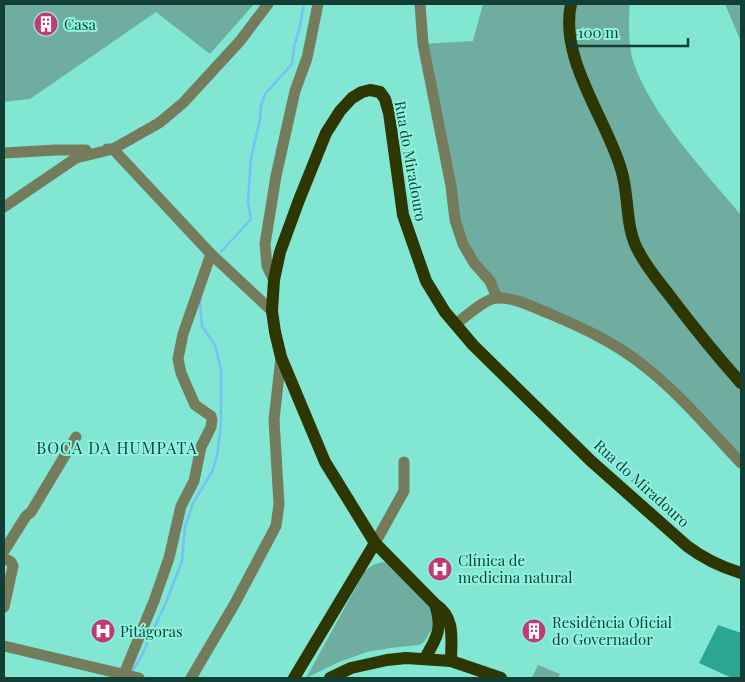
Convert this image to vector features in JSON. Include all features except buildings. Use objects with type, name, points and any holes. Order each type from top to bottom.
[{"type":"main road","points":[[571,4],[569,19],[570,42],[622,170],[629,226],[636,247],[650,270],[709,347],[741,383]]},
{"type":"main road","name":"Rua do Miradouro","points":[[451,660],[449,617],[375,543],[325,462],[281,357],[275,332],[272,311],[274,280],[280,252],[292,218],[326,134],[334,120],[352,98],[362,92],[370,90],[380,92],[385,99],[389,113],[402,215],[426,281],[444,312],[473,345],[591,461],[687,546],[703,558],[720,567],[741,573]]},
{"type":"main road","points":[[294,678],[375,543]]},
{"type":"main road","points":[[425,658],[436,639],[439,629],[440,620],[435,604]]},
{"type":"main road","points":[[330,678],[351,668],[387,660],[425,658],[451,660],[500,678]]},
{"type":"street","points":[[4,207],[76,158],[113,149],[159,123],[183,103],[240,42],[268,4]]},
{"type":"street","points":[[274,280],[267,266],[265,244],[276,176],[295,91],[308,58],[318,4]]},
{"type":"street","points":[[420,4],[423,44],[451,186],[455,220],[463,244],[474,263],[490,281],[497,298]]},
{"type":"street","points":[[4,153],[113,149],[210,254],[272,311]]},
{"type":"street","points":[[124,674],[154,601],[169,558],[181,506],[194,481],[201,447],[212,420],[211,416],[195,405],[181,373],[178,360],[182,334],[210,254]]},
{"type":"street","points":[[456,324],[488,301],[497,298],[526,304],[555,316],[615,346],[637,361],[674,393],[741,462]]},
{"type":"street","points":[[191,678],[234,605],[276,526],[279,504],[274,420],[281,357]]},
{"type":"street","points":[[4,551],[26,516],[31,512],[76,437]]},
{"type":"street","points":[[375,543],[404,491],[404,462]]},
{"type":"street","points":[[4,558],[11,562],[13,566],[4,607]]},
{"type":"street","points":[[4,646],[139,678]]},
{"type":"shaded area","points":[[4,4],[254,4],[210,54],[156,12],[30,99],[4,102]]},
{"type":"shaded area","points":[[483,4],[630,4],[629,24],[633,61],[652,102],[680,142],[741,215],[741,463],[674,393],[615,346],[497,298],[463,244],[423,44],[473,41]]},
{"type":"shaded area","points":[[725,4],[741,4],[741,42]]},
{"type":"shaded area","points":[[382,562],[391,564],[429,605],[433,616],[432,629],[424,642],[419,645],[367,652],[339,662],[306,678],[365,571],[373,565]]},
{"type":"shaded area","points":[[538,665],[560,674],[558,678],[532,678]]},
{"type":"green space","points":[[718,625],[741,633],[741,678],[732,678],[699,663]]},
{"type":"waterway","points":[[221,252],[251,219],[248,202],[251,158],[261,106],[265,94],[292,64],[304,4]]},
{"type":"waterway","points":[[133,670],[142,655],[167,600],[182,561],[185,527],[193,503],[212,472],[217,456],[221,425],[221,369],[215,345],[202,326],[201,299]]},
{"type":"place","name":"Casa","points":[[46,24]]},
{"type":"place","name":"Clínica de medicina natural","points":[[440,569]]},
{"type":"place","name":"Pitágoras","points":[[103,631]]},
{"type":"place","name":"Residência Oficial do Governador","points":[[534,631]]},
{"type":"district","name":"BOCA DA HUMPATA","points":[[117,447]]}]
